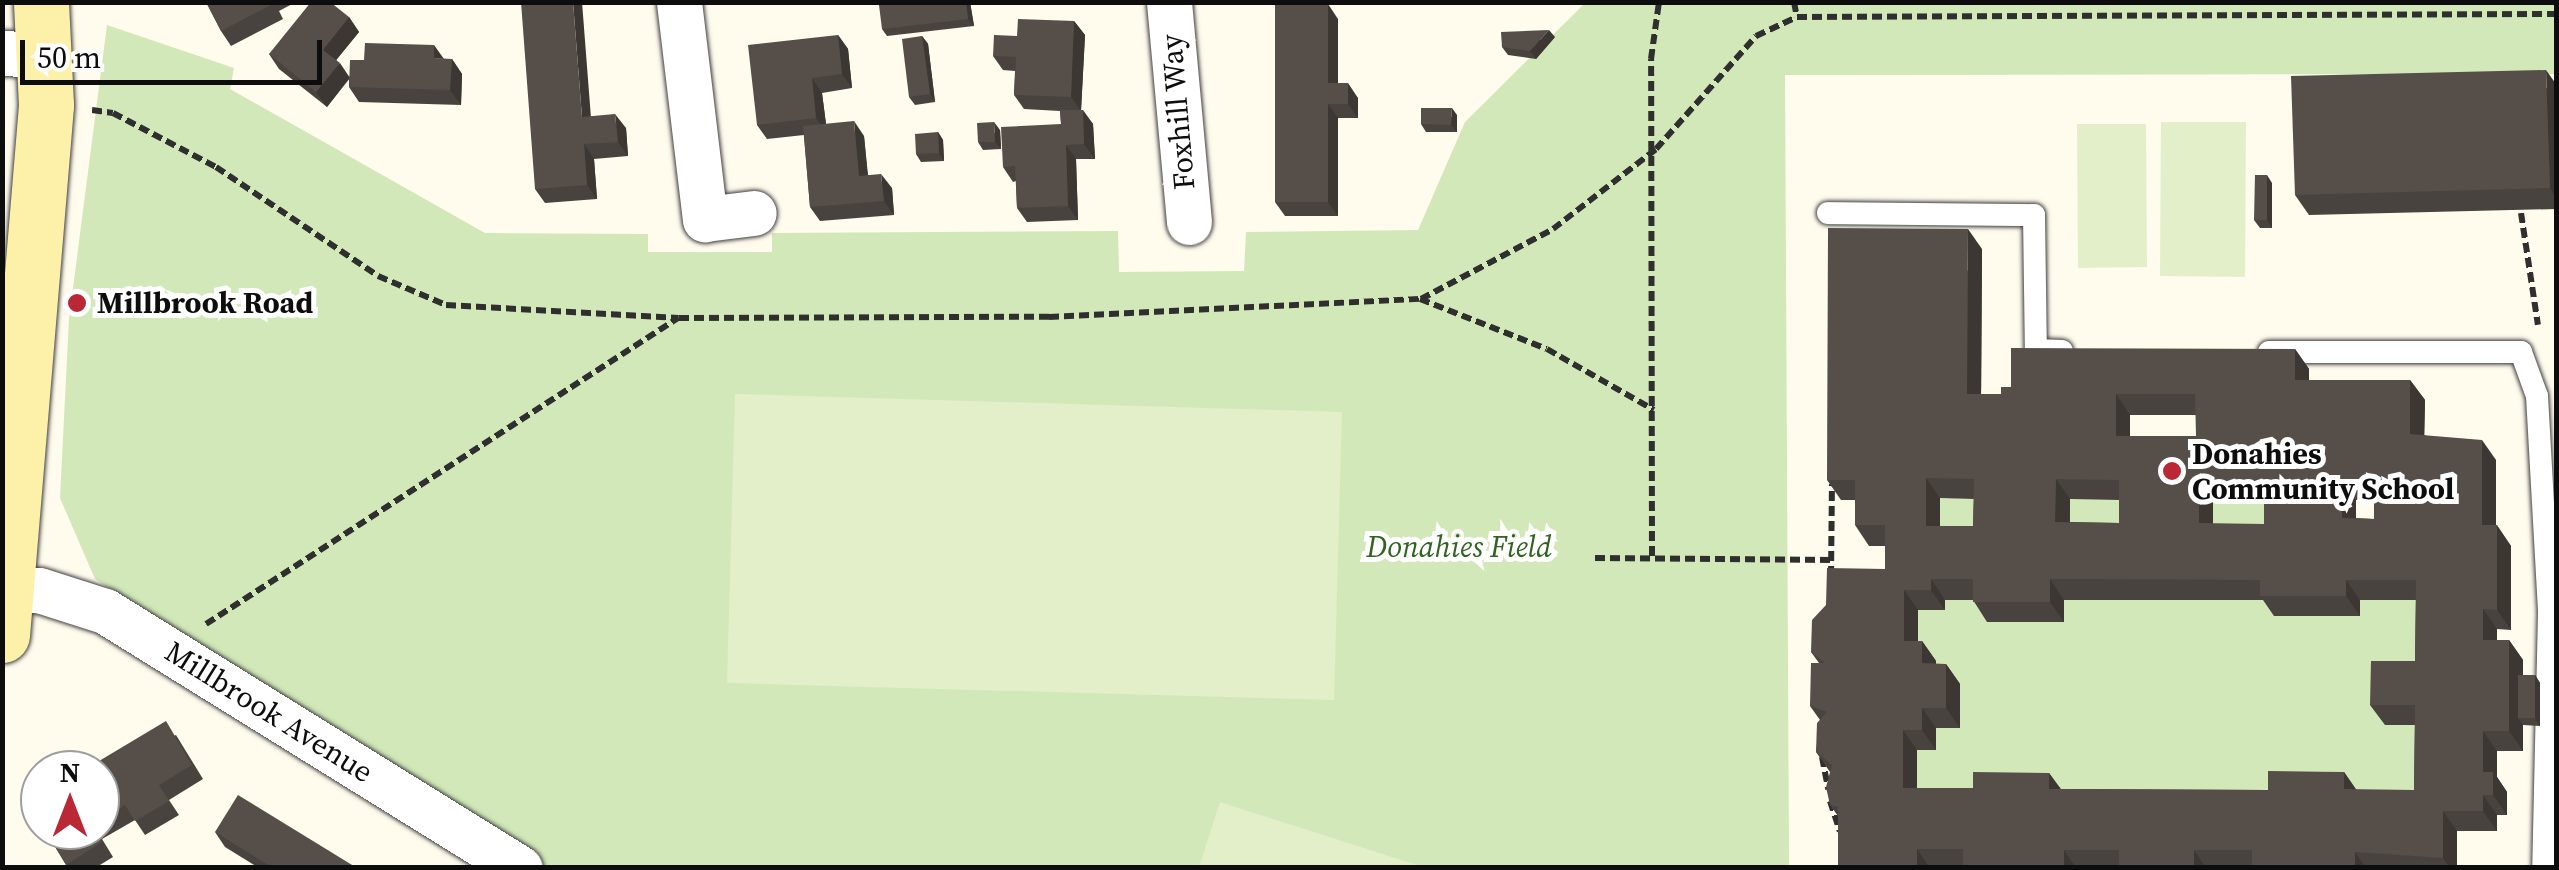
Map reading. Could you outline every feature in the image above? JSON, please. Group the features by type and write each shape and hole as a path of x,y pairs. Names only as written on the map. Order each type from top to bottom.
{"street":[{"path":"679,2 705,220 754,213"},
{"name":"Foxhill Way","path":"1169,2 1189,222"},
{"path":"4,612 34,54"},
{"name":"Millbrook Avenue","path":"4,612 39,590 104,611 520,868"}],"lane":[{"path":"1828,213 2034,215 2036,350 2092,351"},
{"path":"2242,352 2521,352 2537,396 2549,613 2543,868"}],"path":[{"path":"1652,556 1656,148 1651,60 1658,2"},
{"path":"1794,2 1797,17"},
{"path":"1420,299 1553,229 1656,148 1756,36 1797,17 2556,14"},
{"path":"34,54 112,113 216,167 378,276 446,305 679,318 1048,317 1420,299 1547,349 1654,410"},
{"path":"2521,213 2541,346"},
{"path":"180,656 210,619 679,318"},
{"path":"1828,594 1833,560 1832,463"},
{"path":"1595,558 1833,560"},
{"path":"1820,748 1834,823 1843,836"}],"green space":[{"name":"Donahies Field","path":"1585,3 2556,3 2556,74 1785,75 1789,867 531,867 95,579 60,498 69,319 107,25 234,68 230,89 485,233 648,234 648,252 772,252 772,233 1118,231 1119,272 1244,271 1246,232 1418,230 1465,122"},
{"path":"2161,122 2246,122 2245,277 2160,276"},
{"path":"2077,124 2146,124 2147,267 2078,268"},
{"path":"735,394 1342,412 1334,700 727,683"},
{"path":"1940,498 1988,499 1987,546 1940,546"},
{"path":"2070,499 2134,500 2134,543 2069,542"},
{"path":"2213,500 2278,500 2278,544 2213,544"},
{"path":"1945,600 2274,600 2274,616 2360,616 2360,600 2430,600 2429,681 2385,724 2429,725 2429,810 1917,808 1917,750 1936,728 1960,727 1960,684 1918,661 1918,610 1945,610"},
{"path":"1220,802 1423,867 1199,867"}],"building":[{"path":"206,2 272,2 273,4 221,31"},
{"path":"311,2 330,2 349,17 323,50 340,63 316,92 269,54"},
{"path":"521,2 573,2 582,117 615,114 618,142 584,144 587,185 535,189"},
{"path":"966,2 968,19 882,29 879,5"},
{"path":"1275,4 1328,4 1328,83 1348,83 1348,104 1328,104 1328,202 1275,202"},
{"path":"1018,19 1074,21 1071,97 1014,95 1016,57 993,56 994,35 1017,36"},
{"path":"1549,30 1530,51 1502,47 1501,32"},
{"path":"838,35 842,74 812,78 816,118 757,125 748,45"},
{"path":"922,36 930,94 909,97 902,39"},
{"path":"365,43 434,45 434,58 452,59 450,90 349,87 350,60 364,60"},
{"path":"2546,70 2550,188 2295,195 2291,76"},
{"path":"1421,108 1452,108 1451,125 1421,124"},
{"path":"1060,110 1083,110 1084,144 1066,145 1068,206 1017,208 1015,166 1003,167 1001,127 1061,124"},
{"path":"854,121 859,176 881,174 884,201 810,207 803,126"},
{"path":"994,122 995,142 978,142 977,123"},
{"path":"938,132 939,153 916,154 915,134"},
{"path":"2255,175 2267,175 2267,220 2254,220"},
{"path":"1828,228 1968,229 1967,394 2001,394 2001,387 2011,387 2011,348 2295,349 2295,380 2410,380 2410,434 2482,440 2482,525 2497,525 2497,610 2483,609 2483,640 2509,640 2509,731 2483,731 2483,772 2493,772 2493,795 2483,795 2483,811 2443,811 2443,858 2355,852 2355,868 2252,868 2252,850 2194,850 2194,868 2119,868 2119,850 2064,850 2064,868 1963,868 1963,849 1917,849 1917,868 1838,868 1838,807 1830,805 1826,787 1832,765 1816,752 1817,723 1827,712 1810,706 1811,663 1825,663 1811,652 1812,620 1826,605 1827,568 1885,569 1885,525 1855,525 1855,480 1827,480","holes":["2116,394 2195,394 2196,436 2116,436","1926,478 1974,479 1973,526 1926,526","2056,479 2119,480 2119,523 2055,522","2199,480 2264,480 2264,524 2199,523","2342,480 2375,480 2374,519 2342,518","1931,579 1973,579 1973,602 2050,602 2050,579 2260,580 2260,596 2346,596 2346,580 2416,580 2415,661 2371,661 2370,705 2415,705 2414,790 2344,789 2344,772 2268,771 2268,790 2049,789 2049,773 1973,772 1973,788 1903,788 1903,730 1922,730 1922,708 1946,708 1946,664 1922,663 1922,641 1904,641 1904,590 1931,590"]},
{"path":"2518,675 2535,675 2535,718 2518,718"},
{"path":"166,721 192,765 159,785 169,801 135,821 125,805 120,808 117,750"},
{"path":"238,795 357,868 273,868 215,832"},
{"path":"57,850 89,850 66,865"}],"place":[{"name":"Millbrook Road","path":"77,303"},
{"name":"Donahies Community School","path":"2172,471"}]}
